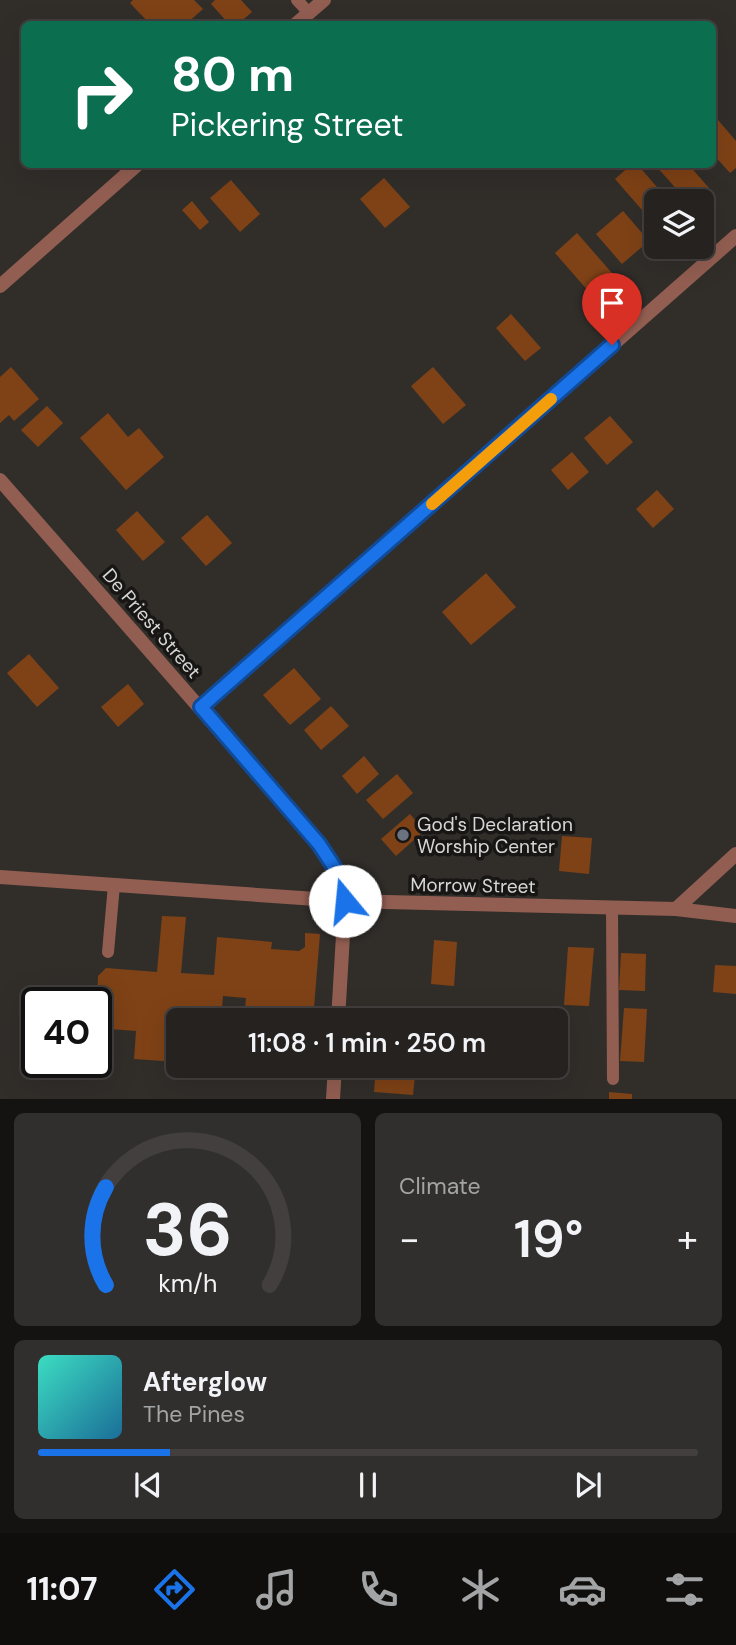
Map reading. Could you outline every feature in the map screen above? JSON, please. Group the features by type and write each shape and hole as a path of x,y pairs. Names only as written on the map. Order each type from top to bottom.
{"street":[{"path":"300,21 324,0"},
{"path":"0,286 133,168"},
{"path":"201,707 736,236"},
{"name":"De Priest Street","path":"0,480 319,844 342,879 345,901 339,1008"},
{"path":"677,909 736,854"},
{"name":"Morrow Street","path":"0,877 345,901 677,909 736,916"},
{"path":"333,1099 334,1078"}],"lane":[{"path":"297,0 309,13"},
{"path":"108,952 114,885"},
{"path":"612,908 612,1079"}],"building":[{"path":"133,0 194,0 203,9 189,21 147,21 130,3"},
{"path":"215,0 241,0 252,12 242,21 226,21 211,4"},
{"path":"716,118 736,141 736,168 730,173 716,157"},
{"path":"627,168 640,168 659,189 644,189 644,212 615,179"},
{"path":"658,168 692,168 709,188 676,189"},
{"path":"384,178 410,207 385,228 360,199"},
{"path":"231,180 260,214 240,232 210,198"},
{"path":"192,201 209,222 200,230 182,210"},
{"path":"623,211 644,235 644,245 622,264 596,234"},
{"path":"577,233 619,281 597,301 555,253"},
{"path":"511,314 541,348 525,361 496,328"},
{"path":"11,367 39,399 14,421 9,415 0,423 0,377"},
{"path":"433,367 466,405 443,424 411,386"},
{"path":"47,406 63,423 38,447 21,430"},
{"path":"108,413 128,437 139,428 164,457 126,490 80,438"},
{"path":"610,416 633,442 607,465 584,438"},
{"path":"572,452 589,472 568,490 551,470"},
{"path":"657,490 674,509 653,528 636,509"},
{"path":"137,511 165,542 143,561 116,530"},
{"path":"207,515 232,543 206,566 181,538"},
{"path":"486,573 516,607 471,645 442,612"},
{"path":"29,654 59,688 37,707 7,673"},
{"path":"294,668 321,699 290,725 263,695"},
{"path":"128,684 144,704 118,727 101,707"},
{"path":"331,706 349,726 321,750 304,730"},
{"path":"364,756 379,774 357,794 342,776"},
{"path":"397,774 413,793 383,819 366,800"},
{"name":"God's Declaration Worship Center","path":"410,814 424,831 396,856 381,839"},
{"path":"562,836 592,838 589,874 559,871"},
{"path":"162,916 186,917 181,973 214,975 217,937 272,942 271,949 299,951 305,947 305,933 320,934 314,1008 245,1008 246,998 223,996 222,1008 166,1008 166,1061 134,1059 136,1031 112,1029 112,987 98,987 98,976 106,968 157,972"},
{"path":"434,940 457,942 454,986 431,984"},
{"path":"568,947 594,948 589,1006 564,1005"},
{"path":"621,953 646,954 645,991 619,990"},
{"path":"715,965 736,966 736,994 713,992"},
{"path":"624,1008 647,1009 644,1062 620,1061"},
{"path":"375,1078 415,1078 413,1095 374,1092"},
{"path":"609,1092 632,1094 632,1099 609,1099"}],"slow traffic":[{"path":"432,504 551,399"}],"place":[{"name":"God's Declaration Worship Center","path":"403,835"}],"route":[{"path":"345,901 342,879 319,844 201,707 612,345"}]}
